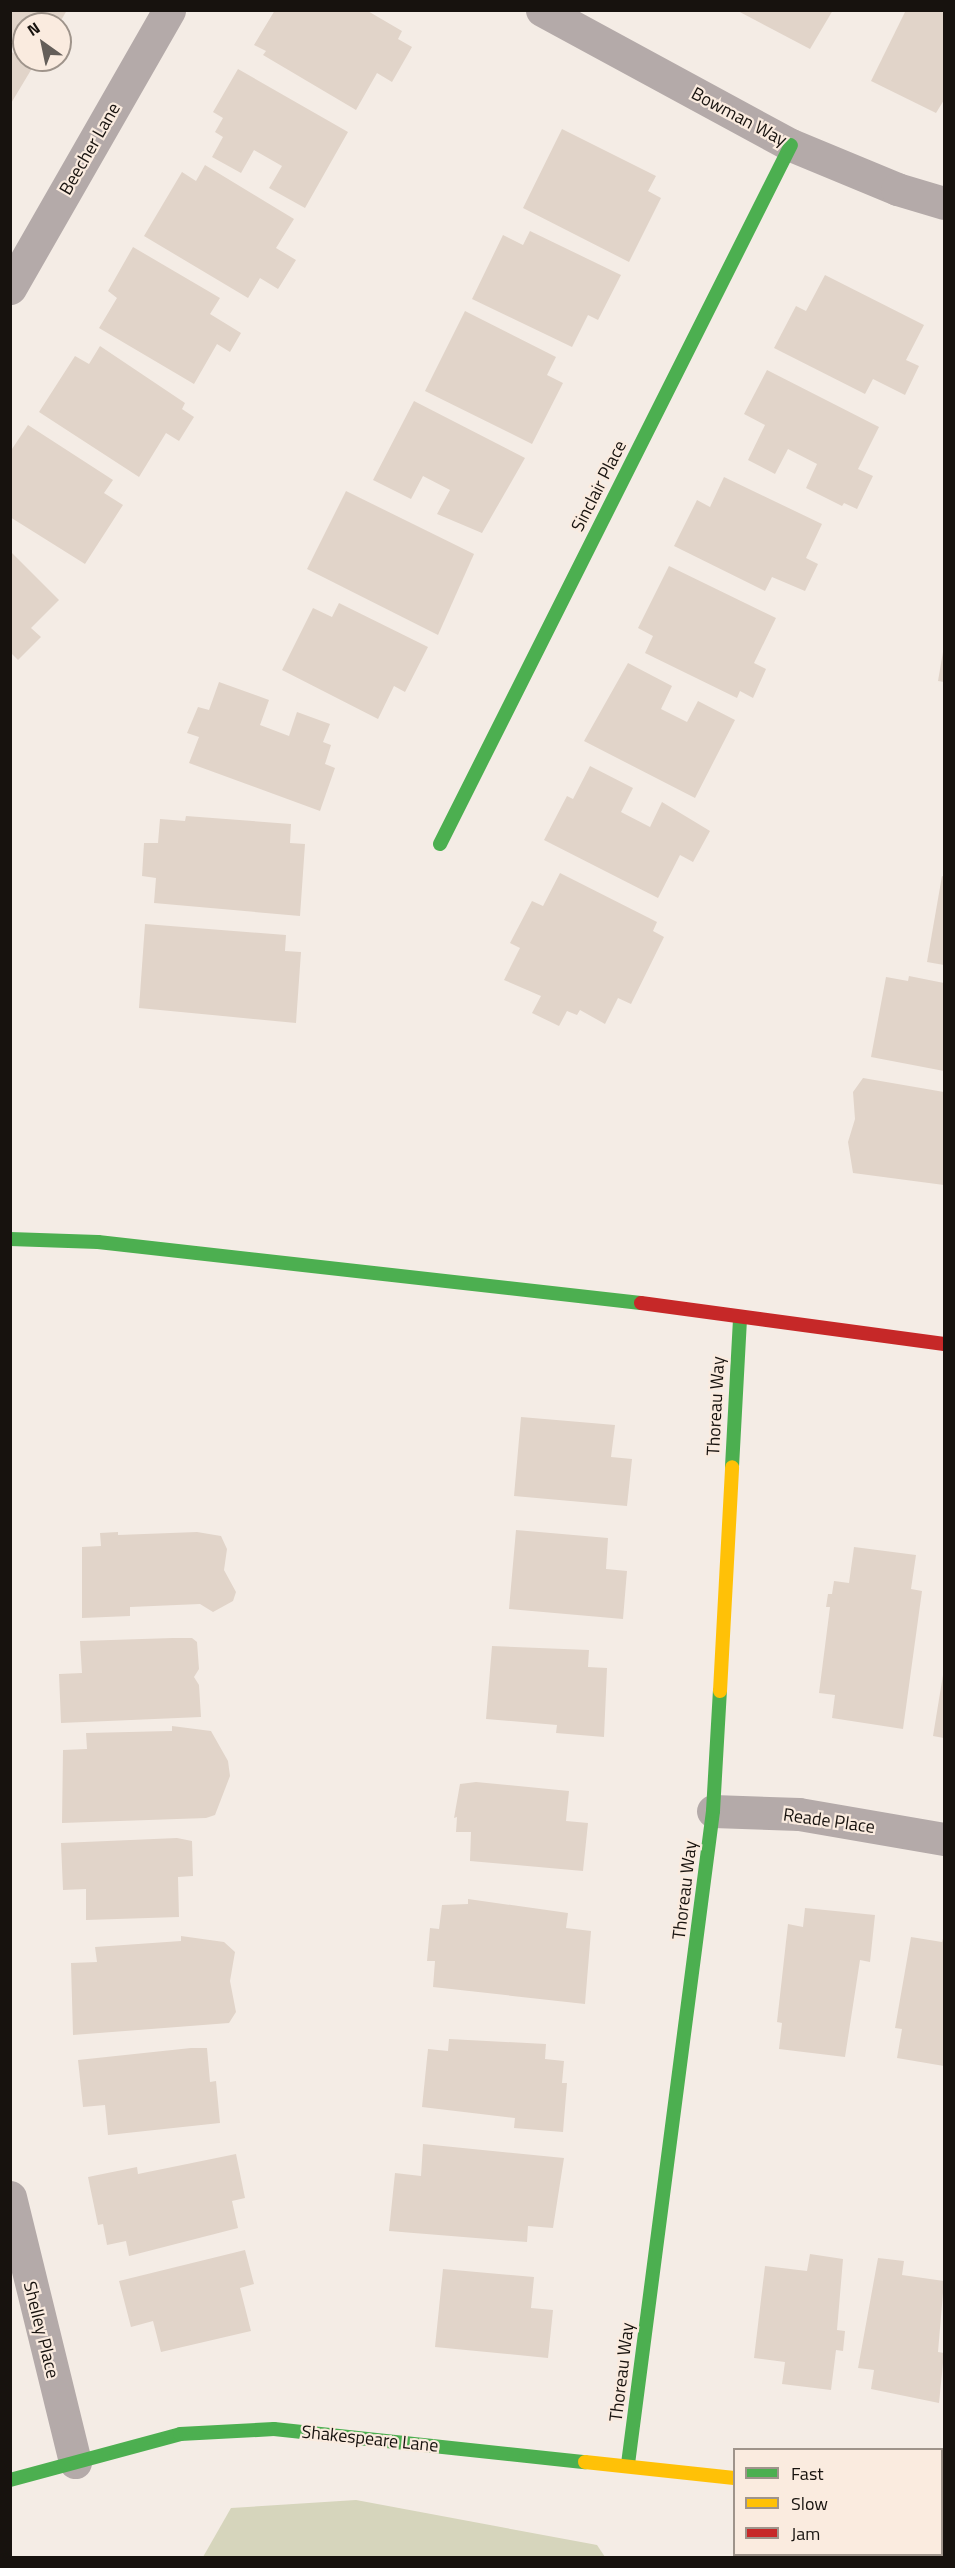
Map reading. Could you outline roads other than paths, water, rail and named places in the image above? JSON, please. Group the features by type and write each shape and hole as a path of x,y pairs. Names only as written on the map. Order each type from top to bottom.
{"street":[{"name":"Beecher Lane","path":"10,288 170,10"},
{"name":"Bowman Way","path":"542,10 791,145 897,189 945,203"},
{"name":"Sinclair Place","path":"440,844 791,145"},
{"path":"10,1239 98,1242 740,1317 945,1344"},
{"name":"Thoreau Way","path":"628,2464 713,1811 740,1317"},
{"name":"Reade Place","path":"713,1811 799,1814 945,1839"},
{"name":"Shelley Place","path":"10,2197 75,2462"},
{"name":"Shakespeare Lane","path":"10,2480 180,2434 274,2429 628,2464 733,2478"}]}
